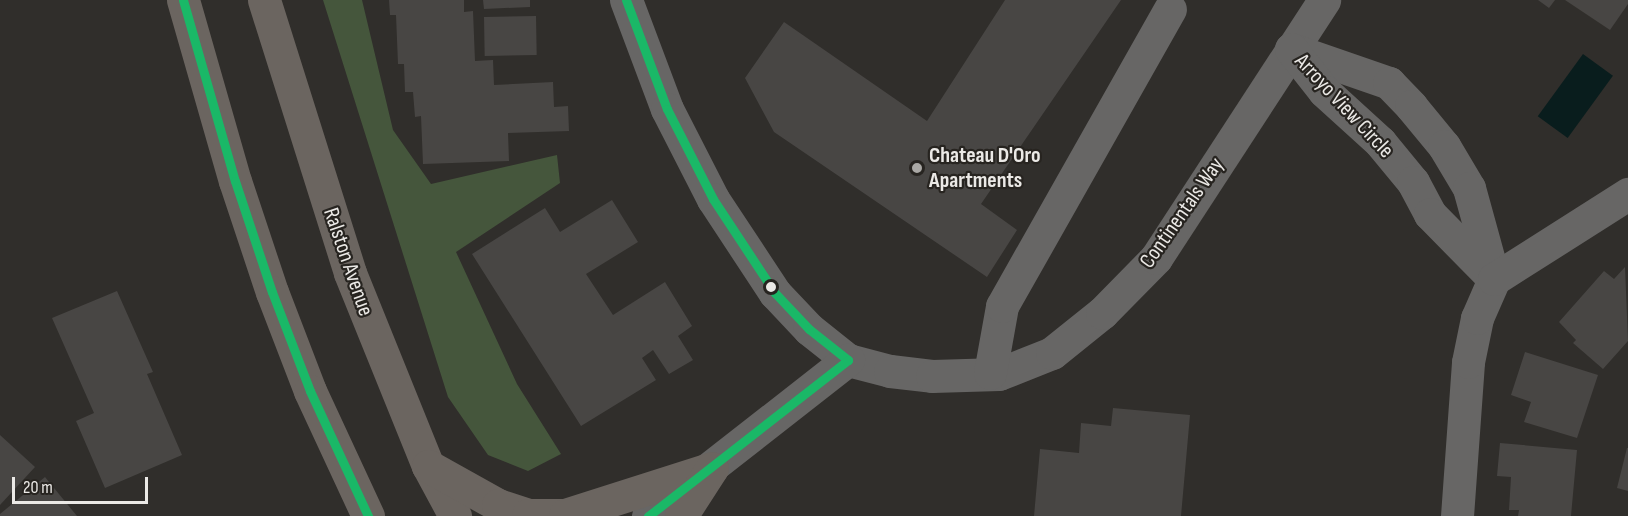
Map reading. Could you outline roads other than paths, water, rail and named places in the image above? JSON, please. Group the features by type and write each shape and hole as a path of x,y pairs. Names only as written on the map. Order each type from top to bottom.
{"main road":[{"path":"183,0 231,170 272,292 359,507"},
{"name":"Ralston Avenue","path":"264,0 350,273 428,466 455,516"},
{"path":"428,466 498,505 528,515 556,515 712,468"},
{"path":"681,516 712,468"}],"street":[{"name":"Continentals Way","path":"632,3 667,109 713,199 775,293 808,329 848,360 890,371 932,376 999,374 1052,353 1102,313 1156,258 1324,0"},
{"path":"990,373 1002,306 1170,9"},
{"name":"Arroyo View Circle","path":"1291,49 1389,83 1411,106 1444,146 1469,188 1494,279"},
{"name":"Arroyo View Circle","path":"1291,49 1324,91 1380,142 1413,182 1430,214 1494,279"},
{"path":"1457,516 1468,362 1477,318 1494,279 1628,194"},
{"path":"648,516 848,360"}],"water":[{"path":"1583,54 1613,76 1568,138 1538,116"}],"place":[{"name":"Chateau D'Oro Apartments","path":"917,168"}]}
